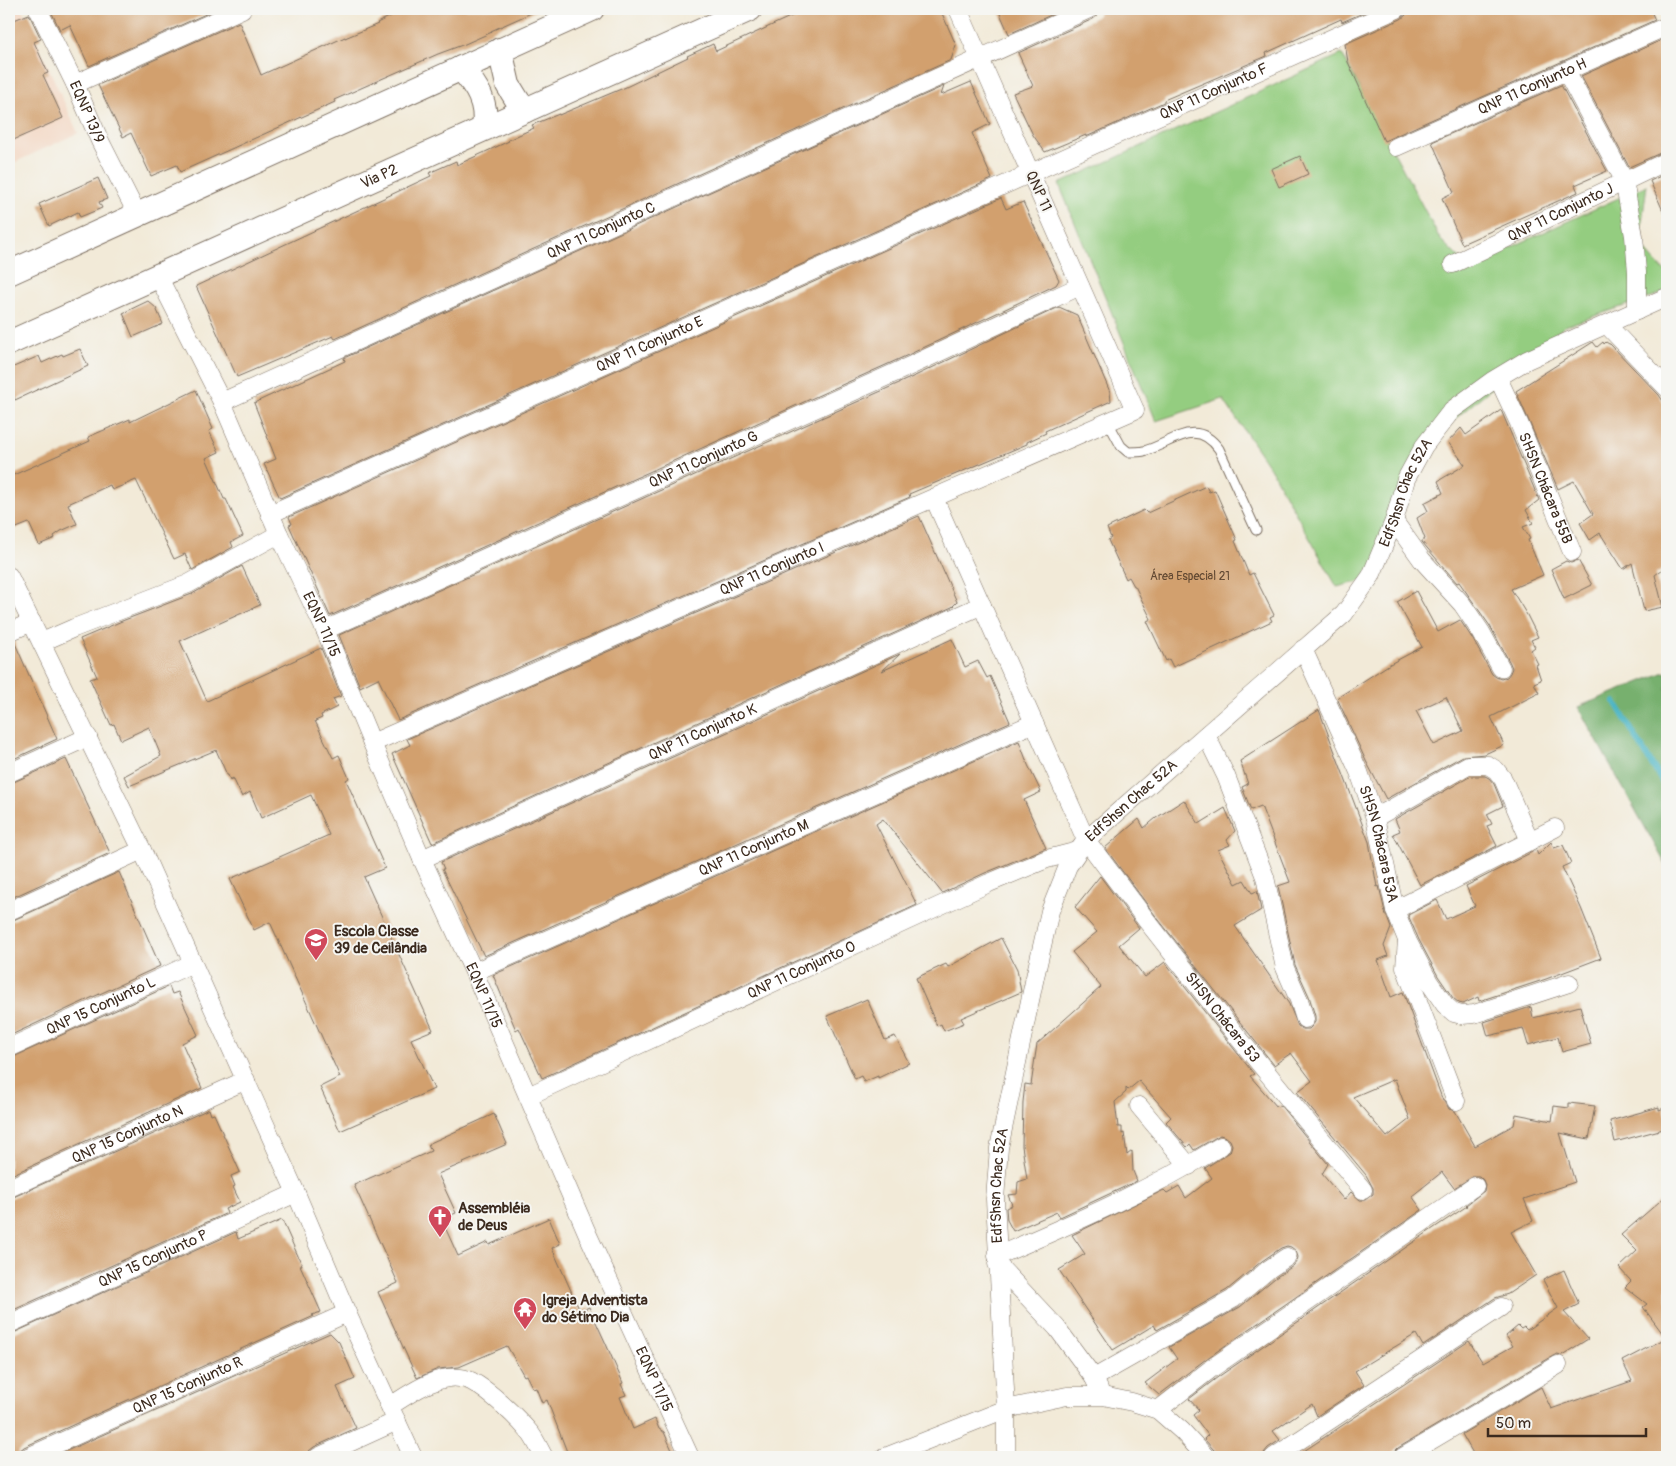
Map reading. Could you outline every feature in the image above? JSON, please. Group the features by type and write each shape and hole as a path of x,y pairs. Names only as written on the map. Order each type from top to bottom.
{"main road":[{"path":"9,273 592,9"},
{"name":"Via P2","path":"9,344 750,9"},
{"path":"500,50 508,85 524,111"},
{"path":"461,68 472,82 485,107 486,119 484,128"}],"street":[{"name":"EQNP 13/9","path":"38,9 75,84 100,141 137,214"},
{"path":"75,84 242,9"},
{"name":"QNP 11","path":"958,9 1119,374"},
{"name":"QNP 11 Conjunto C","path":"222,402 1089,9"},
{"name":"QNP 11 Conjunto F","path":"1030,173 1396,9"},
{"name":"QNP 11 Conjunto H","path":"1396,147 1667,26"},
{"path":"1566,71 1624,180 1634,236 1637,272 1637,311"},
{"name":"QNP 11 Conjunto J","path":"1453,264 1624,180 1667,161"},
{"name":"QNP 11 Conjunto E","path":"270,514 1030,173"},
{"name":"EQNP 11/15","path":"158,276 222,402 279,534 325,630 422,859 474,972 588,1235 690,1457"},
{"name":"QNP 11 Conjunto G","path":"325,630 903,369 1080,286"},
{"name":"EdfShsn Chac 52A","path":"1006,1457 1006,1409 995,1199 999,1148 1050,911 1068,866 1082,846 1344,614 1372,576 1394,521 1406,479 1424,446 1452,410 1527,360 1667,297"},
{"path":"1607,325 1667,388"},
{"name":"QNP 11 Conjunto I","path":"372,742 1135,410 1119,374"},
{"name":"SHSN Chácara 55B","path":"1498,378 1519,423 1572,552"},
{"name":"SHSN Chácara 53","path":"934,498 1034,723 1082,846 1364,1190"},
{"path":"1394,521 1422,560 1462,604 1481,632 1501,668"},
{"path":"42,642 188,584 279,534"},
{"path":"9,576 142,850 246,1080 347,1313 413,1457"},
{"name":"QNP 11 Conjunto K","path":"422,859 982,605"},
{"path":"9,632 32,622"},
{"name":"SHSN Chácara 53A","path":"1303,649 1359,772 1375,818 1395,910 1407,940 1429,982 1445,1005 1454,1013 1462,1015 1474,1014 1568,983"},
{"name":"QNP 11 Conjunto M","path":"474,972 1034,723"},
{"path":"1206,735 1229,785 1265,877 1285,968 1305,1019"},
{"path":"9,773 88,737"},
{"path":"1375,818 1468,765 1488,764 1503,779 1530,841"},
{"path":"1395,910 1555,828"},
{"name":"QNP 11 Conjunto O","path":"528,1096 989,883 1082,846"},
{"path":"9,911 142,850"},
{"path":"1407,940 1406,967 1456,1101"},
{"name":"QNP 15 Conjunto L","path":"9,1048 193,962"},
{"name":"QNP 15 Conjunto N","path":"9,1188 246,1080"},
{"path":"1139,1106 1189,1166"},
{"path":"1103,1396 1094,1378 1057,1328 997,1260 1113,1206 1189,1166 1221,1146"},
{"path":"1158,1410 1212,1368 1475,1186"},
{"name":"QNP 15 Conjunto P","path":"9,1324 296,1193"},
{"path":"1094,1378 1233,1299 1287,1257"},
{"path":"1274,1457 1501,1307"},
{"name":"QNP 15 Conjunto R","path":"28,1457 347,1313"},
{"path":"1402,1457 1558,1365"},
{"path":"318,1457 394,1414 416,1390 435,1381 449,1378 462,1378 471,1381 516,1416 532,1436 544,1457"},
{"path":"885,1457 1006,1409 1067,1396 1103,1396 1158,1410 1182,1431 1206,1457"}],"lane":[{"path":"1108,422 1122,446 1128,452 1143,451 1187,433 1201,433 1214,442 1256,530"}],"shaded area":[{"path":"9,9 22,9 78,133 9,165"}],"green space":[{"path":"1342,54 1440,239 1468,267 1647,185 1641,229 1645,250 1663,270 1667,271 1667,289 1663,293 1565,326 1437,434 1370,579 1337,587 1272,471 1223,399 1156,421 1059,184"},
{"path":"1665,672 1667,673 1667,867 1578,707"}],"building":[{"path":"50,9 217,9 89,66 70,25 60,30"},
{"path":"387,9 540,9 465,44 334,100 335,102 180,172 177,165 151,176 131,133 123,137 98,85 239,22 261,75 378,24 391,16"},
{"path":"807,9 940,9 956,45 951,60 335,339 333,336 237,377 196,286 431,176 429,173 456,161 457,165 509,141 534,128 532,125 626,87 713,44 716,51"},
{"path":"998,9 1064,9 1009,34"},
{"path":"1099,9 1372,9 1342,22 1341,19 1266,53 1267,56 1164,100 1164,102 1086,137 1086,135 1045,152 1033,135 1013,93 1033,86 1018,53 1093,19 1098,15"},
{"path":"1407,9 1650,9 1655,20 1384,141 1348,62 1345,44 1401,19 1406,15"},
{"path":"29,14 41,39 34,42 48,73 43,75 63,118 9,142 9,22"},
{"path":"1664,39 1667,46 1667,150 1629,167 1581,76"},
{"path":"971,82 990,124 972,133 992,179 280,498 264,464 276,459 254,403 345,361 344,358 944,86 941,95"},
{"path":"1561,85 1607,171 1575,185 1578,192 1462,244 1442,198 1454,192 1432,142"},
{"path":"1300,156 1308,174 1279,187 1271,169"},
{"path":"1667,173 1667,220 1650,181"},
{"path":"98,178 107,199 99,202 102,208 80,217 78,212 49,226 39,204"},
{"path":"1001,198 1006,209 1023,202 1059,280 1056,285 908,355 330,616 289,525 292,524 289,517"},
{"path":"148,301 156,308 163,324 133,337 123,313"},
{"path":"1059,307 1077,315 1110,392 1111,401 1045,431 1046,433 1027,442 1027,444 909,494 910,497 398,720 378,678 360,687 339,635 917,375"},
{"path":"1593,342 1597,347 1603,342 1604,344 1606,342 1610,344 1659,395 1667,407 1667,566 1655,575 1663,607 1644,611 1632,563 1623,569 1600,533 1590,540 1580,523 1593,514 1574,481 1558,489 1516,391"},
{"path":"80,349 88,366 15,400 9,386 9,369 39,356 42,363 62,354 63,356"},
{"path":"196,390 213,429 209,431 219,452 206,458 243,536 231,542 233,547 192,570 185,554 174,559 136,480 112,490 110,485 68,504 77,524 61,531 54,536 55,538 39,545 29,523 9,531 9,477 90,441 88,437 130,419 130,422"},
{"path":"1501,410 1539,500 1526,510 1533,523 1523,527 1530,539 1528,540 1543,575 1511,589 1538,637 1531,640 1535,647 1531,650 1538,664 1536,665 1541,680 1534,683 1539,693 1491,717 1504,745 1485,754 1463,756 1386,799 1337,698 1390,664 1422,647 1397,602 1416,591 1438,632 1460,620 1492,674 1501,679 1507,677 1512,668 1490,626 1459,582 1457,583 1422,542 1425,539 1417,518 1428,511 1424,503 1443,493 1438,481 1465,465 1448,442 1461,428 1466,435","holes":["1446,697 1463,731 1434,745 1416,711"]},
{"path":"1206,486 1209,492 1215,490 1237,540 1235,541 1249,575 1253,573 1274,615 1270,617 1272,621 1173,667 1169,659 1166,661 1147,621 1151,619 1135,586 1129,577 1126,579 1108,540 1111,538 1107,528 1144,510 1147,513"},
{"path":"919,516 957,602 952,607 432,843 392,754 410,745 407,739"},
{"path":"1578,560 1592,585 1564,599 1551,569 1566,561 1571,563"},
{"path":"242,566 260,605 180,641 207,701 321,648 341,696 333,699 337,707 321,715 322,718 315,721 333,758 339,755 349,778 346,780 385,868 364,877 433,1030 411,1039 434,1089 340,1131 320,1087 340,1077 270,922 254,930 230,879 329,835 311,795 261,818 250,792 242,797 233,778 230,780 227,775 216,750 129,786 124,776 161,756 149,727 121,740 114,724 111,725 90,679 97,677 80,639 192,594"},
{"path":"952,639 965,667 978,661 987,678 990,676 1010,722 484,956 442,869 444,869 441,862 900,654 882,671"},
{"path":"14,641 57,739 9,761 9,642"},
{"path":"1319,710 1369,842 1377,887 1379,886 1391,928 1384,946 1388,956 1378,960 1391,997 1403,992 1443,1101 1445,1101 1449,1109 1455,1111 1475,1146 1514,1125 1516,1114 1552,1121 1554,1106 1569,1108 1569,1103 1595,1106 1589,1139 1560,1133 1575,1182 1524,1199 1533,1221 1511,1232 1536,1275 1508,1294 1495,1298 1423,1346 1416,1334 1355,1371 1364,1385 1317,1416 1312,1404 1273,1431 1280,1440 1268,1448 1263,1457 1216,1457 1214,1450 1204,1439 1208,1435 1193,1415 1199,1410 1189,1399 1218,1377 1467,1206 1484,1191 1485,1185 1479,1176 1474,1176 1454,1188 1442,1172 1412,1196 1422,1210 1206,1359 1159,1395 1145,1383 1177,1359 1169,1347 1240,1307 1275,1278 1293,1266 1298,1257 1296,1251 1287,1246 1281,1248 1227,1290 1157,1330 1154,1325 1113,1350 1059,1270 1085,1254 1072,1235 1164,1190 1167,1193 1179,1186 1186,1198 1212,1178 1205,1168 1230,1152 1232,1145 1230,1140 1220,1135 1194,1150 1190,1144 1187,1147 1166,1122 1171,1117 1139,1081 1128,1090 1126,1088 1126,1092 1115,1102 1118,1127 1122,1127 1122,1134 1124,1133 1127,1155 1132,1151 1133,1171 1137,1181 1060,1217 1057,1212 1013,1231 1007,1220 1006,1208 1012,1205 1008,1195 1017,1194 1018,1182 1027,1179 1022,1146 1023,1102 1025,1084 1031,1085 1037,1044 1101,987 1072,952 1097,932 1075,907 1100,876 1139,928 1119,945 1145,977 1165,962 1254,1074 1250,1076 1277,1107 1280,1105 1328,1164 1322,1174 1344,1200 1351,1192 1360,1200 1365,1200 1373,1194 1373,1188 1366,1175 1297,1092 1312,1081 1291,1053 1274,1065 1155,915 1105,848 1139,819 1144,828 1184,800 1199,824 1225,808 1235,831 1227,840 1230,845 1218,850 1236,884 1244,880 1252,893 1257,891 1261,910 1235,926 1289,1004 1298,1026 1303,1029 1309,1029 1315,1022 1315,1016 1309,996 1295,965 1278,886 1290,882 1261,806 1251,810 1242,787 1248,784 1240,761","holes":["1395,1079 1410,1119 1387,1137 1353,1097"]},
{"path":"1019,741 1041,792 1024,800 1046,848 942,893 883,819 876,824 917,905 542,1078 519,1028 516,1030 493,975"},
{"path":"66,759 110,853 9,899 9,784"},
{"path":"1471,776 1485,776 1489,778 1494,784 1503,806 1487,814 1492,824 1487,826 1497,846 1420,885 1393,834 1400,831 1395,819"},
{"path":"1551,842 1554,848 1563,845 1571,863 1562,867 1601,958 1546,979 1479,1001 1478,997 1463,1004 1459,1003 1453,998 1438,976 1408,915 1437,900 1446,919 1475,906 1466,886 1536,850 1538,855"},
{"path":"119,872 160,966 9,1036 9,922"},
{"path":"1001,938 1017,969 1021,992 961,1018 964,1023 944,1031 941,1024 937,1026 916,978 946,964 948,967"},
{"path":"169,986 172,994 178,992 198,1035 182,1043 202,1088 9,1176 9,1059"},
{"path":"867,999 885,1040 895,1036 909,1063 878,1078 878,1076 864,1082 861,1076 855,1079 827,1016"},
{"path":"1580,1006 1591,1044 1562,1052 1558,1037 1528,1045 1523,1028 1488,1036 1484,1022 1531,1007 1533,1018"},
{"path":"1659,1107 1659,1110 1664,1108 1667,1128 1615,1142 1610,1121"},
{"path":"209,1109 211,1115 214,1114 240,1172 231,1176 235,1186 233,1187 240,1202 225,1209 227,1213 9,1312 9,1199"},
{"path":"494,1114 507,1144 438,1174 456,1213 449,1216 452,1222 444,1225 458,1256 488,1242 489,1245 549,1218 560,1244 552,1248 580,1311 589,1307 606,1344 623,1383 621,1384 626,1395 620,1397 633,1429 655,1419 659,1429 664,1432 675,1457 569,1457 547,1400 542,1403 536,1388 533,1389 526,1375 524,1376 507,1346 459,1367 438,1369 417,1378 378,1292 398,1283 354,1185 431,1151 428,1144"},
{"path":"1667,1195 1667,1457 1475,1457 1462,1434 1541,1387 1551,1409 1632,1381 1622,1361 1666,1338 1643,1307 1647,1304 1625,1287 1631,1281 1619,1268 1637,1251 1621,1235"},
{"path":"282,1220 321,1312 24,1447 19,1451 18,1457 9,1457 9,1335 236,1232 238,1239"},
{"path":"1564,1270 1579,1304 1564,1312 1588,1339 1562,1355 1557,1354 1553,1356 1398,1448 1392,1457 1295,1457 1469,1341 1483,1363 1513,1346 1506,1336 1518,1326 1521,1329 1524,1327 1527,1330 1558,1308 1543,1280"},
{"path":"330,1333 339,1342 355,1379 337,1387 356,1428 314,1447 307,1456 53,1457"}],"waterway":[{"path":"1615,702 1667,790"}],"place":[{"name":"Escola Classe 39 de Ceilândia","path":"316,961"},
{"name":"Assembléia de Deus","path":"440,1238"},
{"name":"Igreja Adventista do Sétimo Dia","path":"525,1330"}]}
